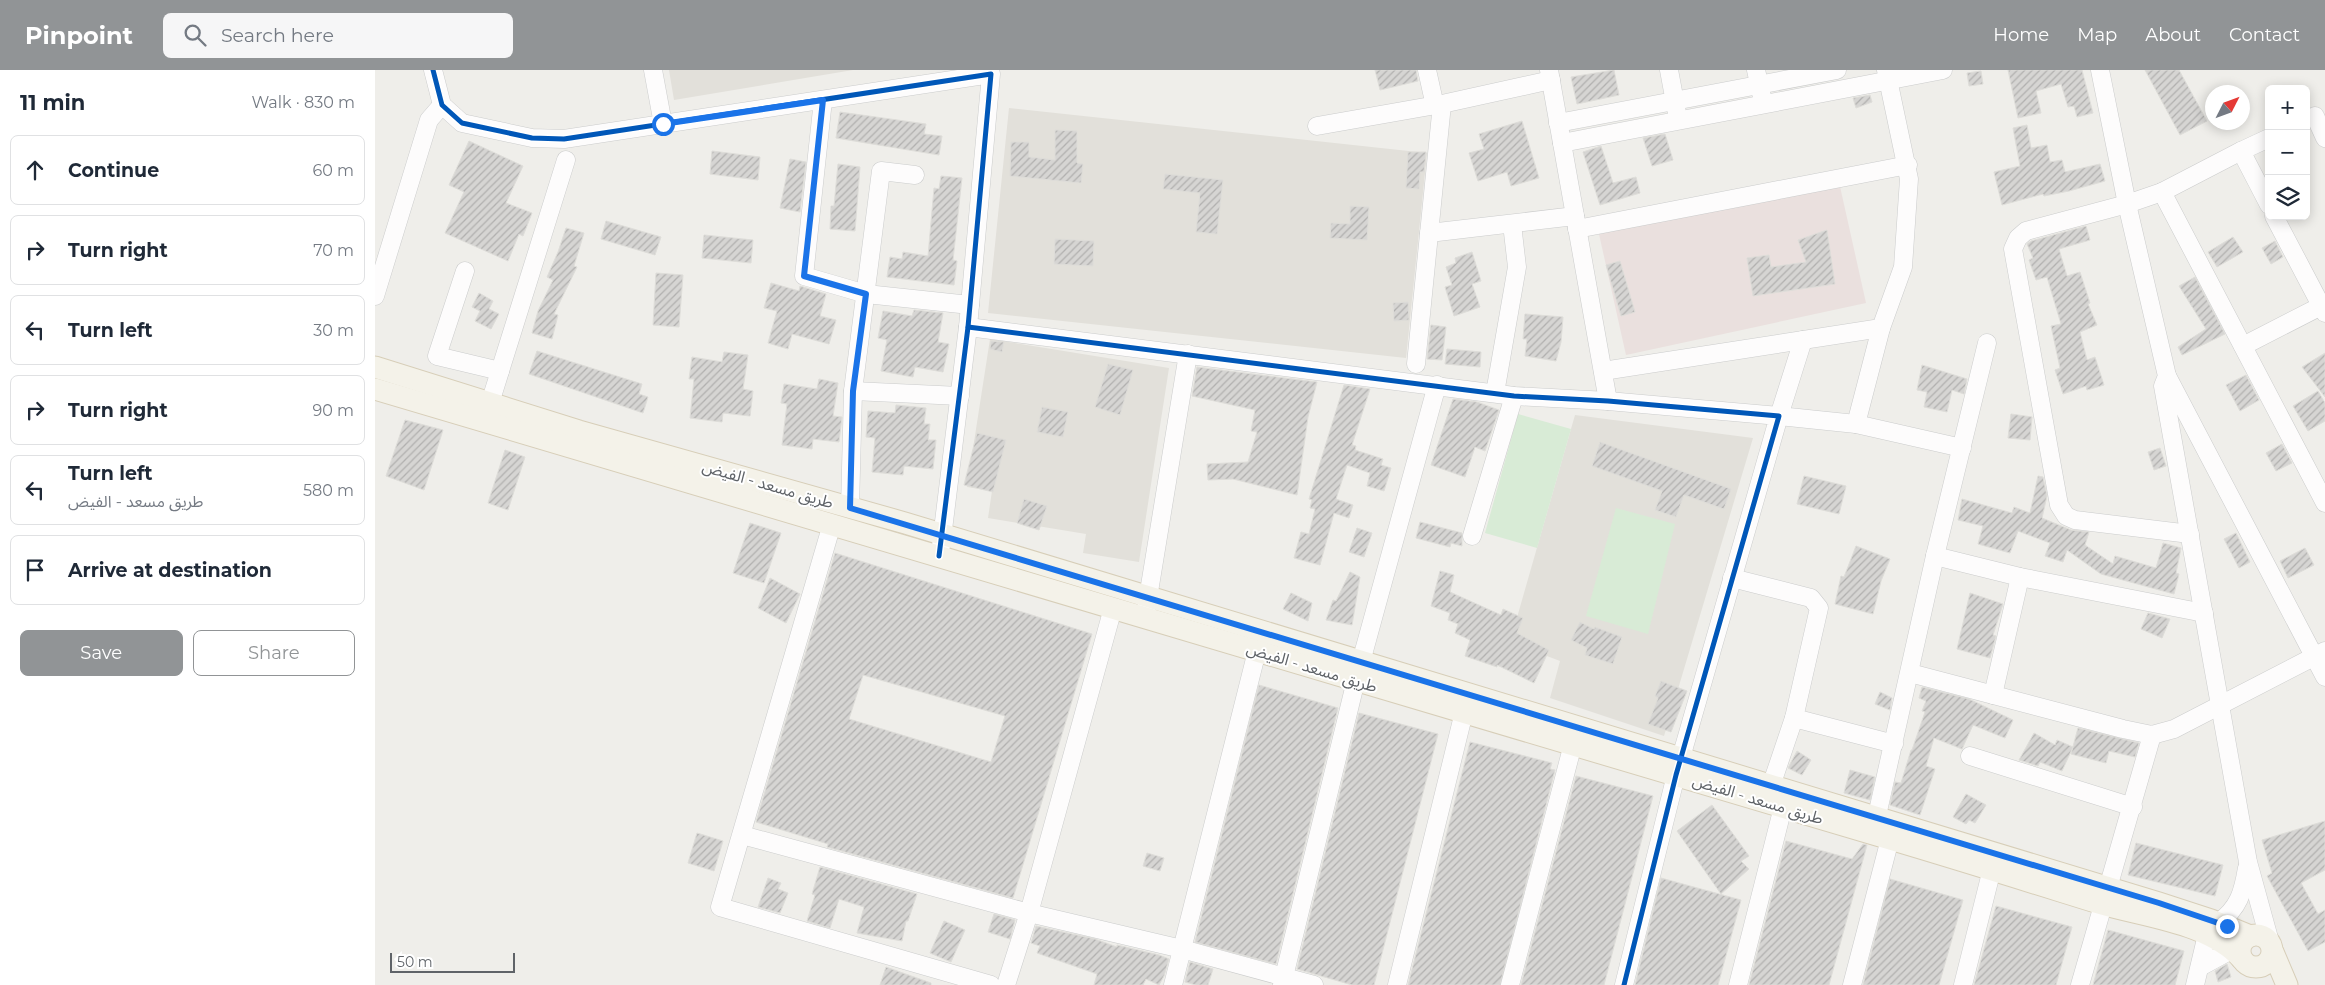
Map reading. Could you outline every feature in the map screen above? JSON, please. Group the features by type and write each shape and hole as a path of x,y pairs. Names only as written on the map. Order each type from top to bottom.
{"main road":[{"name":"طريق مسعد - الفيض","path":"375,367 490,403 942,535 1147,607 1257,651 1358,671 1464,712 1573,744 1771,786 1880,830 1992,869 2106,897"},
{"name":"طريق مسعد - الفيض","path":"375,389 1113,608 1147,607 1678,767 1783,807 1880,830 2106,897 2159,919 2212,926 2264,943"},
{"name":"طريق مسعد - الفيض","path":"2212,926 2242,958 2261,985"},
{"path":"2242,943 2264,943 2269,962 2265,965 2255,968 2242,958 2240,948 2242,943"},
{"path":"2264,943 2287,985"}],"street":[{"path":"433,70 442,105 462,123 532,138 564,139 823,100 944,76 991,74 968,327 939,556"},
{"path":"653,70 663,124"},
{"path":"1416,364 1429,233 1438,105 1427,70"},
{"path":"1669,70 1678,121"},
{"path":"1558,123 1675,101 1758,78 1837,70"},
{"path":"1562,143 1763,105 1887,75 1943,70"},
{"path":"2100,70 2127,204 2167,376 2320,654 2325,677"},
{"path":"1317,126 1438,105 1550,75 1608,402"},
{"path":"1856,424 1881,328 1903,267 1909,179 1908,165 1887,75"},
{"path":"1758,78 1763,105"},
{"path":"823,100 804,276 866,294 970,305"},
{"path":"375,296 429,120 442,105"},
{"path":"2315,116 2325,138"},
{"path":"2190,534 2075,520 2066,516 2059,505 2013,249 2017,238 2026,231 2127,204 2162,192 2265,140"},
{"path":"2241,151 2265,197"},
{"path":"490,403 566,160"},
{"path":"1429,233 1512,224 1576,222 1908,165"},
{"path":"850,508 853,391 881,171 915,175"},
{"path":"2162,192 2325,503"},
{"path":"2243,346 2324,307 2276,220"},
{"path":"1495,393 1517,267 1512,224"},
{"path":"465,271 437,356 500,371"},
{"path":"968,327 1514,396 1608,402 1856,424 1962,448"},
{"path":"1603,371 1881,328"},
{"path":"1624,985 1678,767 1779,416 1803,340"},
{"path":"1852,985 1894,744 1935,556 1987,343"},
{"path":"1147,607 1188,354"},
{"path":"2167,376 2163,386 2264,943"},
{"path":"1283,981 1358,671 1437,385"},
{"path":"853,391 960,396"},
{"path":"1472,536 1514,396"},
{"path":"832,524 720,906 991,985"},
{"path":"1935,556 2020,576 2204,613"},
{"path":"1993,695 2020,576"},
{"path":"1732,578 1811,598 1819,608 1794,718 1771,786"},
{"path":"1007,985 1029,913 1113,608"},
{"path":"1173,985 1257,651"},
{"path":"1911,673 2152,735 2174,729 2320,654"},
{"path":"1397,985 1464,712"},
{"path":"1794,718 1894,744"},
{"path":"2081,985 2152,735"},
{"path":"1510,985 1573,744"},
{"path":"1970,756 2133,807"},
{"path":"1738,985 1783,807"},
{"path":"742,835 1029,913 1182,949 1283,981 1314,985"},
{"path":"2195,985 2212,926 2238,904 2244,888 2248,862"},
{"path":"1963,985 1992,869"},
{"path":"2200,967 2242,958"}],"shaded area":[{"path":"669,70 853,70 674,100"},
{"path":"1009,108 1427,153 1406,358 988,313"},
{"path":"1839,182 1866,303 1626,355 1599,234"},
{"path":"990,339 1169,368 1139,562 1083,553 1086,534 988,518 992,491 967,487"},
{"path":"1575,415 1753,438 1664,736 1550,698 1560,661 1510,642"}],"green space":[{"path":"1518,414 1571,429 1537,548 1485,533"},
{"path":"1616,508 1675,524 1648,634 1586,616"}],"building":[{"path":"1375,70 1416,70 1418,81 1380,90"},
{"path":"1614,70 1619,95 1577,104 1571,77"},
{"path":"2008,70 2082,70 2093,113 2077,117 2074,106 2068,107 2061,84 2036,91 2041,113 2018,118"},
{"path":"2145,70 2179,70 2205,117 2205,122 2180,135"},
{"path":"1981,71 1983,84 1969,86 1967,73"},
{"path":"1870,95 1872,102 1856,108 1853,98"},
{"path":"840,112 926,124 924,134 942,136 939,155 836,138"},
{"path":"1522,121 1539,178 1511,186 1507,172 1478,181 1469,153 1484,149 1479,134"},
{"path":"2027,125 2031,148 2047,145 2050,162 2062,160 2065,172 2100,164 2105,181 2069,191 2044,196 2043,194 2002,205 1994,172 2020,166 2013,128"},
{"path":"1055,130 1077,131 1077,163 1083,164 1081,183 1010,176 1011,142 1029,142 1029,157 1055,160"},
{"path":"1665,134 1673,160 1652,166 1643,138"},
{"path":"469,141 523,166 506,203 532,213 523,236 519,234 508,261 445,233 464,192 449,185"},
{"path":"1601,146 1613,183 1636,177 1640,193 1600,205 1583,152"},
{"path":"712,151 760,157 758,180 710,174"},
{"path":"1408,152 1426,152 1424,172 1420,172 1419,189 1406,188"},
{"path":"790,159 806,162 800,212 780,208"},
{"path":"838,164 860,167 855,231 830,229 831,206 834,206"},
{"path":"1165,174 1223,180 1217,234 1196,232 1200,193 1163,189"},
{"path":"941,176 962,178 953,260 957,261 954,285 887,277 890,257 902,259 903,252 928,256 934,188 939,189"},
{"path":"1350,206 1369,207 1367,240 1330,238 1331,223 1350,224"},
{"path":"606,221 661,237 655,255 601,239"},
{"path":"2086,226 2090,240 2059,249 2067,276 2080,272 2090,303 2088,304 2097,325 2080,332 2087,360 2095,357 2104,385 2087,390 2086,386 2063,394 2055,370 2060,368 2051,326 2061,324 2047,277 2036,280 2029,260 2033,258 2027,244 2031,241"},
{"path":"566,228 584,233 574,266 577,267 554,314 558,315 552,339 532,333 538,311 553,280 547,277"},
{"path":"1827,230 1835,284 1753,296 1747,258 1769,255 1771,267 1806,262 1798,240"},
{"path":"704,235 753,240 751,263 702,258"},
{"path":"2233,237 2243,252 2217,267 2208,252"},
{"path":"1055,239 1094,241 1093,266 1054,264"},
{"path":"2275,241 2283,257 2271,264 2262,248"},
{"path":"1472,252 1481,281 1472,284 1480,307 1454,316 1445,287 1452,285 1446,267 1456,263 1455,258"},
{"path":"1620,261 1635,312 1621,316 1606,265"},
{"path":"656,273 683,275 679,327 653,325"},
{"path":"2195,277 2225,334 2182,355 2178,347 2206,329 2179,286"},
{"path":"771,283 799,291 800,286 826,294 820,316 836,320 829,344 792,334 788,349 768,343 777,311 764,308"},
{"path":"479,293 493,301 489,309 499,314 491,329 475,321 480,311 472,307"},
{"path":"1408,302 1409,320 1394,321 1393,303"},
{"path":"914,310 943,313 938,342 949,344 943,372 915,367 913,377 881,371 887,340 878,338 883,311 912,316"},
{"path":"1525,314 1563,317 1561,342 1556,361 1525,356 1527,339 1523,339"},
{"path":"1431,325 1446,327 1442,360 1427,359"},
{"path":"991,341 1004,342 1002,352 990,349"},
{"path":"1447,349 1481,352 1480,367 1445,364"},
{"path":"537,351 642,384 639,394 648,397 643,413 529,374"},
{"path":"724,352 748,355 743,389 753,391 750,416 723,413 722,422 690,418 694,379 689,379 692,357 722,362"},
{"path":"2325,353 2325,397 2302,367"},
{"path":"1108,364 1133,370 1120,415 1095,407"},
{"path":"1922,365 1967,379 1964,394 1952,390 1947,412 1924,407 1927,392 1917,390"},
{"path":"1197,367 1317,382 1308,417 1297,495 1233,479 1208,480 1207,464 1248,462 1257,432 1251,431 1255,410 1192,396"},
{"path":"2246,375 2259,400 2240,411 2226,385"},
{"path":"819,379 838,383 833,416 842,417 839,442 813,439 812,449 782,445 787,404 781,403 784,384 817,389"},
{"path":"1344,385 1370,389 1352,445 1356,446 1355,450 1383,459 1381,465 1391,468 1384,491 1367,486 1370,473 1347,465 1336,499 1353,505 1349,518 1334,513 1320,565 1294,558 1301,532 1309,534 1315,509 1310,508 1312,500 1309,499"},
{"path":"2318,391 2325,403 2325,421 2308,431 2293,406"},
{"path":"1453,399 1477,402 1499,410 1485,451 1475,447 1465,477 1431,465"},
{"path":"896,405 926,408 924,424 930,424 928,440 936,440 933,469 904,466 903,475 872,472 875,438 866,437 868,411 895,413"},
{"path":"1042,407 1068,412 1063,437 1037,432"},
{"path":"2011,414 2032,417 2030,440 2008,438"},
{"path":"405,420 443,430 424,490 386,476"},
{"path":"977,433 1006,440 993,492 964,485"},
{"path":"1600,442 1731,489 1724,509 1684,495 1676,517 1655,510 1662,491 1592,466"},
{"path":"2282,444 2292,463 2276,471 2266,453"},
{"path":"2160,448 2166,466 2154,470 2148,452"},
{"path":"505,450 525,457 508,510 488,503"},
{"path":"1804,476 1846,486 1839,514 1797,504"},
{"path":"2038,476 2043,477 2047,496 2042,518 2071,530 2089,532 2085,545 2113,564 2115,556 2156,568 2163,543 2181,548 2176,573 2179,574 2174,594 2101,574 2067,550 2063,562 2045,556 2050,543 2018,531 2010,553 1978,544 1983,526 1958,520 1962,499 2012,513 2014,507 2030,513"},
{"path":"1024,499 1047,506 1039,530 1017,523"},
{"path":"1420,522 1462,533 1462,546 1451,543 1450,547 1416,538"},
{"path":"750,523 781,533 764,583 733,573"},
{"path":"1357,528 1372,533 1364,557 1349,552"},
{"path":"2236,533 2250,562 2239,568 2224,539"},
{"path":"1856,546 1890,559 1881,581 1873,614 1835,604 1841,576 1844,577"},
{"path":"2305,548 2314,565 2288,578 2280,561"},
{"path":"835,553 1092,634 1013,898 827,847 828,844 756,822","holes":["863,675 1005,716 991,762 849,719"]},
{"path":"1440,571 1454,575 1450,592 1501,615 1503,609 1523,618 1517,633 1549,650 1534,683 1497,665 1497,667 1465,656 1470,640 1455,633 1458,624 1448,620 1450,613 1431,606"},
{"path":"1350,572 1360,577 1352,625 1326,620 1333,600 1336,601"},
{"path":"770,578 800,594 786,623 758,608"},
{"path":"1291,593 1312,603 1308,621 1283,609"},
{"path":"1970,593 2003,604 1993,635 1996,636 1990,658 1957,649"},
{"path":"2148,613 2170,619 2162,638 2141,629"},
{"path":"1580,622 1594,629 1595,627 1622,637 1613,664 1585,655 1587,648 1571,640"},
{"path":"1661,681 1687,691 1671,732 1648,724 1658,698 1655,696"},
{"path":"1259,685 1338,708 1276,964 1195,942"},
{"path":"1922,687 1969,699 2013,720 2005,738 1973,725 1962,749 1934,738 1926,766 1935,769 1920,815 1890,805 1895,782 1901,783 1925,712 1922,711 1926,701 1919,698"},
{"path":"1880,692 1892,698 1890,710 1875,704"},
{"path":"1359,713 1438,734 1374,985 1352,985 1297,969"},
{"path":"2078,728 2139,743 2135,757 2109,751 2106,763 2071,754"},
{"path":"2034,733 2055,745 2057,740 2073,747 2062,771 2040,762 2038,766 2019,760"},
{"path":"1470,742 1552,763 1550,769 1555,770 1500,985 1408,985"},
{"path":"1797,751 1811,760 1802,775 1788,768"},
{"path":"1850,770 1875,777 1870,800 1844,793"},
{"path":"1576,776 1653,796 1604,985 1521,985"},
{"path":"1966,794 1986,805 1975,823 1969,820 1966,824 1953,817"},
{"path":"1712,805 1749,856 1741,861 1749,869 1721,894 1677,831"},
{"path":"2325,821 2325,870 2301,883 2318,914 2325,910 2325,942 2308,951 2267,876 2272,873 2262,840"},
{"path":"697,833 723,841 714,871 688,863"},
{"path":"1786,841 1852,859 1863,844 1867,845 1829,985 1749,985"},
{"path":"2136,843 2223,865 2215,896 2128,875"},
{"path":"1147,853 1164,858 1160,871 1143,866"},
{"path":"820,867 917,894 908,921 906,921 902,941 857,933 864,907 839,899 830,928 807,921 815,895 812,894"},
{"path":"768,878 781,883 778,889 788,893 780,913 758,907"},
{"path":"1661,878 1741,900 1718,985 1635,985"},
{"path":"1890,879 1963,900 1939,985 1863,985"},
{"path":"1996,906 2072,927 2056,985 1974,985"},
{"path":"994,914 1015,920 1010,939 988,932"},
{"path":"944,921 965,930 951,962 930,953"},
{"path":"1036,926 1095,939 1117,947 1117,945 1159,955 1169,959 1164,976 1159,985 1146,979 1143,985 1094,985 1097,974 1037,953 1040,946 1031,943"},
{"path":"2108,930 2184,951 2175,985 2093,985"},
{"path":"1190,962 1213,969 1208,985 1196,985 1185,982"},
{"path":"2227,964 2231,977 2218,982 2215,971"},
{"path":"886,967 931,983 931,985 880,985"}],"cycle path":[{"path":"433,70 442,105 462,123 532,138 564,139 991,74 968,327 939,556"},
{"path":"968,327 1514,396 1608,401 1779,416 1676,775 1624,985"}],"route":[{"path":"663,124 823,100 804,276 866,294 853,391 850,508 2159,903 2227,926"}]}
